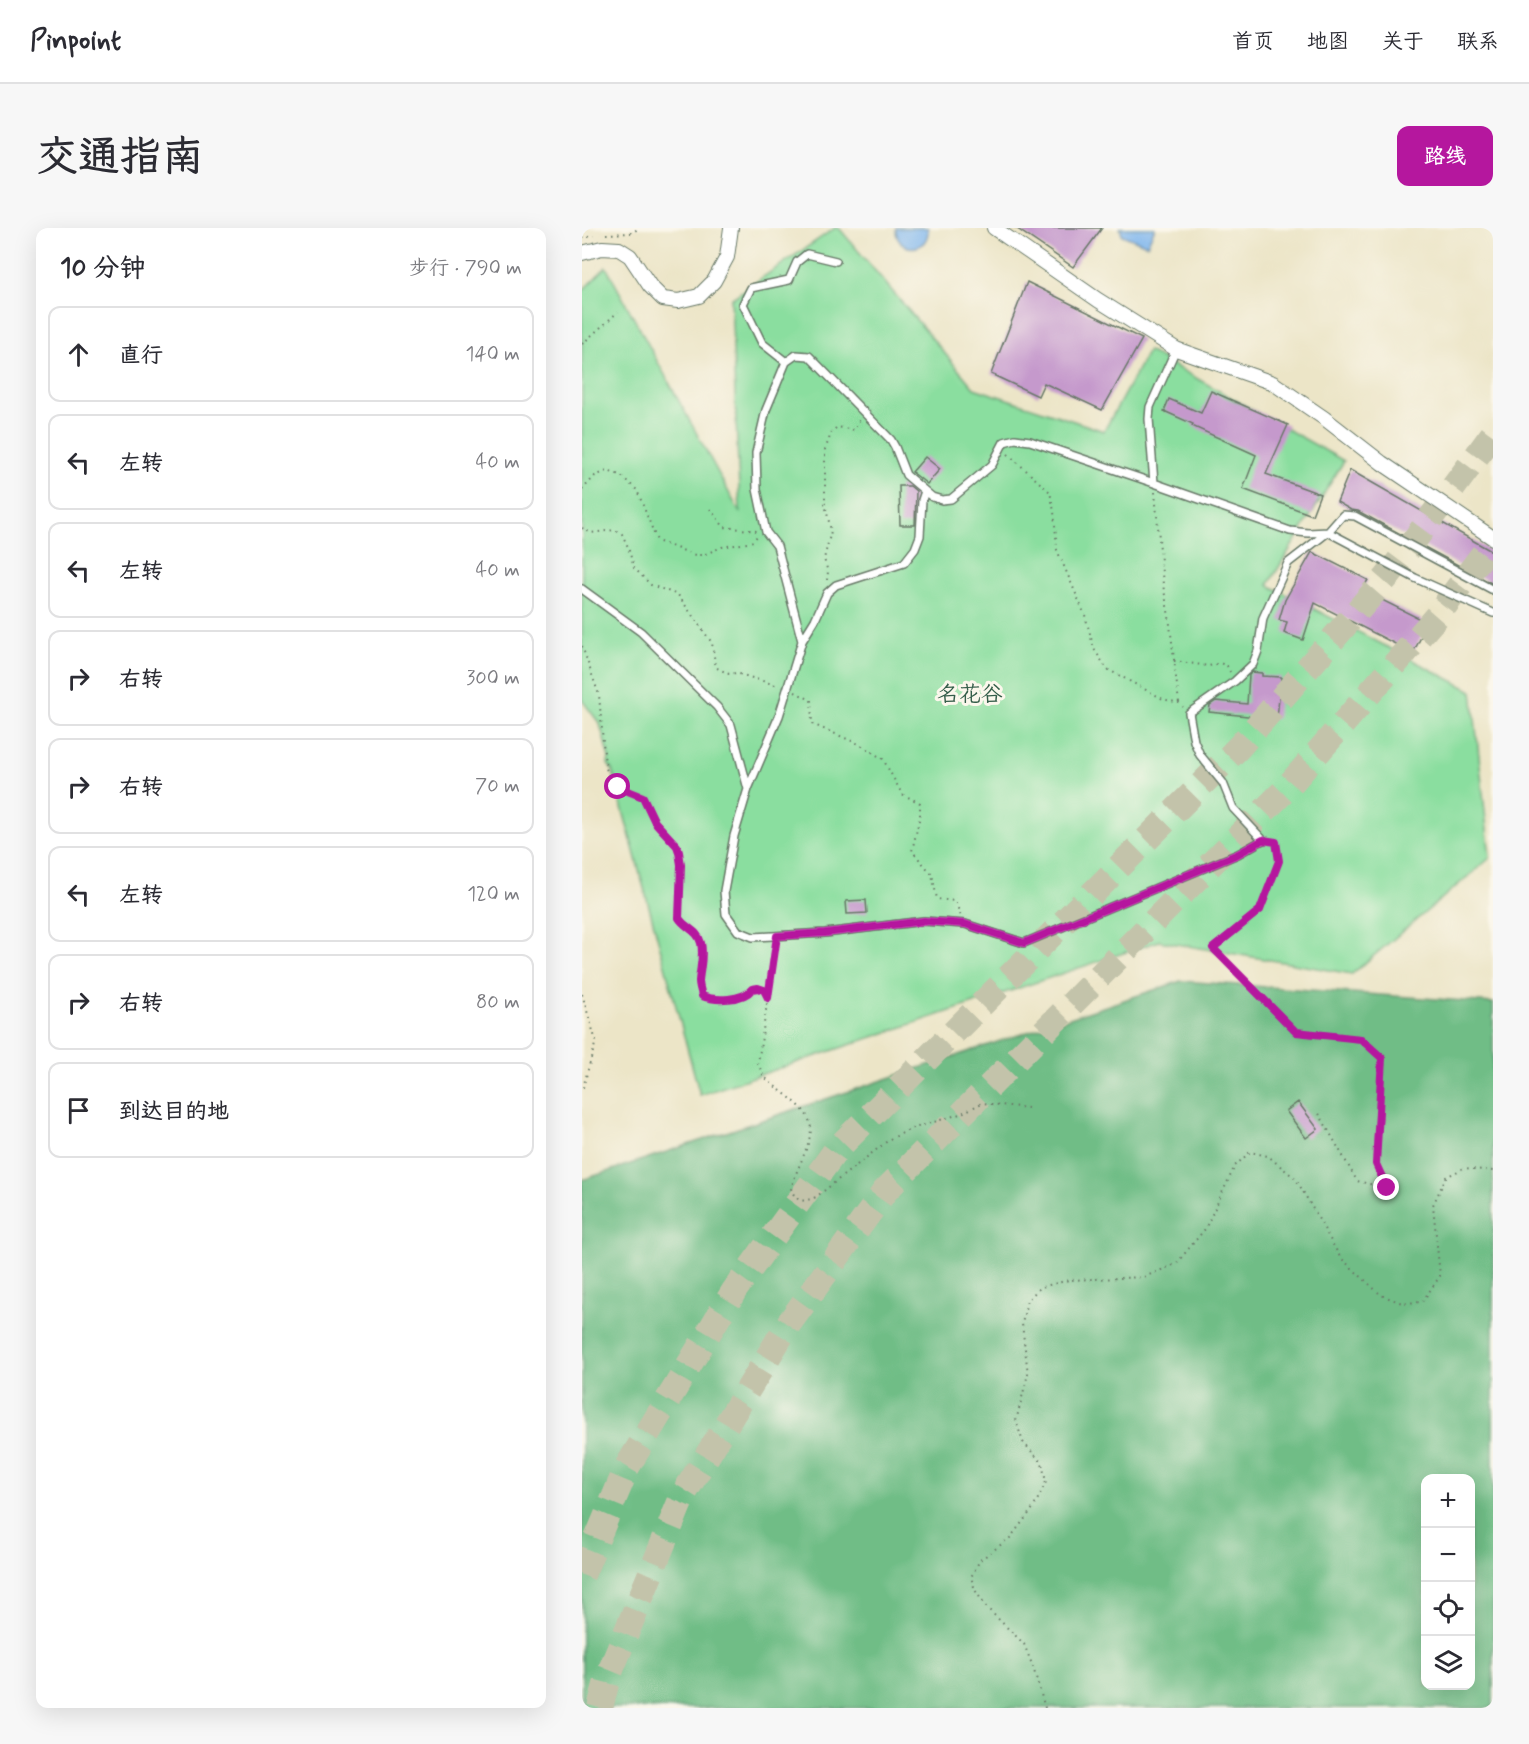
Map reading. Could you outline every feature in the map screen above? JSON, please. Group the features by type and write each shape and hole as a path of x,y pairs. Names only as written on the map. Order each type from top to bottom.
{"street":[{"path":"582,253 602,248 619,249 630,255 650,286 663,299 678,302 699,296 714,281 727,257 731,228"},
{"path":"994,228 1098,300 1176,349 1273,383 1324,418 1382,463 1493,538"}],"lane":[{"path":"786,362 762,343 743,304 751,288 789,280 797,262 807,254 836,261"},
{"path":"1154,483 1150,407 1176,349"},
{"path":"802,641 777,546 766,532 757,489 756,453 766,410 786,362 796,356 809,356 891,440 906,475 932,497 942,500 951,499 992,465 1004,442 1015,439 1030,441 1290,531 1328,532 1415,578 1493,613"},
{"path":"925,491 922,500 920,536 915,549 904,563 836,585 827,593 815,621 802,641 779,716 748,789 734,836 724,891 726,914 738,931 753,937 777,936 825,933 924,921 965,924 1024,943 1238,854 1263,840 1233,808 1223,783 1200,755 1194,741 1189,713 1235,681 1253,664 1258,651 1263,618 1288,563 1328,532 1343,515 1355,516 1493,590"},
{"path":"582,589 641,632 717,707 731,725 748,789"}],"path":[{"path":"582,238 632,232 639,228"},
{"path":"582,344 618,312"},
{"path":"827,593 828,572 824,559 831,531 825,504 825,449 830,440 830,434 837,427"},
{"path":"997,456 1009,454 1050,492 1057,550 1084,615 1094,649 1107,669 1163,699 1179,703 1189,713"},
{"path":"582,490 594,476 607,471 620,475 637,490 657,541 695,555 747,543 766,532"},
{"path":"1154,483 1163,585 1179,703"},
{"path":"710,509 724,527 766,532"},
{"path":"582,528 591,533 615,530 622,534 634,568 651,585 678,595 706,634 712,643 717,668 729,674 736,673 777,684 787,691 811,700 813,724 859,744 883,759 902,794 920,803 920,816 912,850 932,874 937,899 955,901 965,924"},
{"path":"582,646 599,695 605,765 609,777 618,787 643,797 655,822 677,846 681,865 679,918 682,923 693,930 700,941 702,964 699,983 702,996 736,998 758,988 764,990 768,998"},
{"path":"1174,661 1209,666 1220,663 1227,666 1235,681"},
{"path":"1263,840 1276,842 1279,861 1260,910 1213,948 1296,1032 1361,1039 1382,1058 1376,1164 1387,1188 1357,1181 1317,1110"},
{"path":"777,936 758,1063 763,1075 806,1113 811,1125 810,1136 793,1177 791,1190 798,1199 804,1201 816,1197 890,1138 911,1129 960,1114 982,1103 1029,1108"},
{"path":"582,994 596,1041 582,1091"},
{"path":"1045,1708 1024,1644 986,1607 975,1590 971,1577 980,1560 1010,1538 1034,1507 1046,1482 1042,1463 1023,1442 1016,1421 1029,1374 1022,1324 1027,1300 1041,1287 1069,1280 1144,1277 1176,1264 1206,1229 1235,1166 1250,1152 1268,1156 1296,1179 1340,1257 1381,1295 1402,1303 1422,1302 1440,1276 1433,1204 1446,1177 1464,1168 1493,1171"}],"green space":[{"name":"名花谷","path":"835,228 839,228 974,388 1104,431 1148,351 1344,461 1268,585 1472,691 1490,858 1352,974 1159,941 700,1095 612,770 608,764 609,758 600,724 582,700 582,291 606,267 740,513 731,299"},
{"path":"1181,981 1493,1003 1493,1708 582,1708 582,1180"}],"water":[{"path":"896,228 928,228 927,237 924,243 912,248 901,243 897,237"},
{"path":"1120,228 1155,228 1147,245 1122,235"}],"building":[{"path":"1016,228 1102,228 1073,267"},
{"path":"1027,282 1142,339 1102,410 1044,383 1038,396 991,374"},
{"path":"1211,391 1288,425 1266,474 1320,494 1312,515 1243,489 1256,455 1164,411 1169,399 1201,413"},
{"path":"925,457 940,469 927,484 912,472"},
{"path":"1350,470 1493,552 1493,584 1358,511 1351,510 1337,502"},
{"path":"899,486 910,486 916,491 915,525 900,525"},
{"path":"1312,552 1368,580 1362,590 1428,623 1413,653 1315,603 1303,640 1284,633 1287,622 1279,620 1285,600"},
{"path":"1252,672 1262,673 1262,676 1281,677 1277,719 1209,712 1210,705 1216,701 1247,704 1249,675"},
{"path":"866,900 867,913 847,914 846,901"},
{"path":"1298,1102 1318,1129 1306,1138 1286,1111"}],"tunnel":[{"path":"582,1575 627,1467 734,1291 836,1150 1239,747 1387,577 1493,434"},
{"path":"600,1708 608,1677 683,1495 787,1326 885,1191 1285,790 1437,616 1493,541"}],"route":[{"path":"618,787 643,797 655,822 677,846 681,865 679,918 682,923 693,930 700,941 702,964 699,983 702,996 708,998 742,997 752,989 758,988 764,990 768,998 777,936 825,933 924,921 965,924 1024,943 1238,854 1263,840 1276,842 1279,861 1260,910 1213,948 1296,1032 1361,1039 1382,1058 1376,1164 1387,1188"}]}
